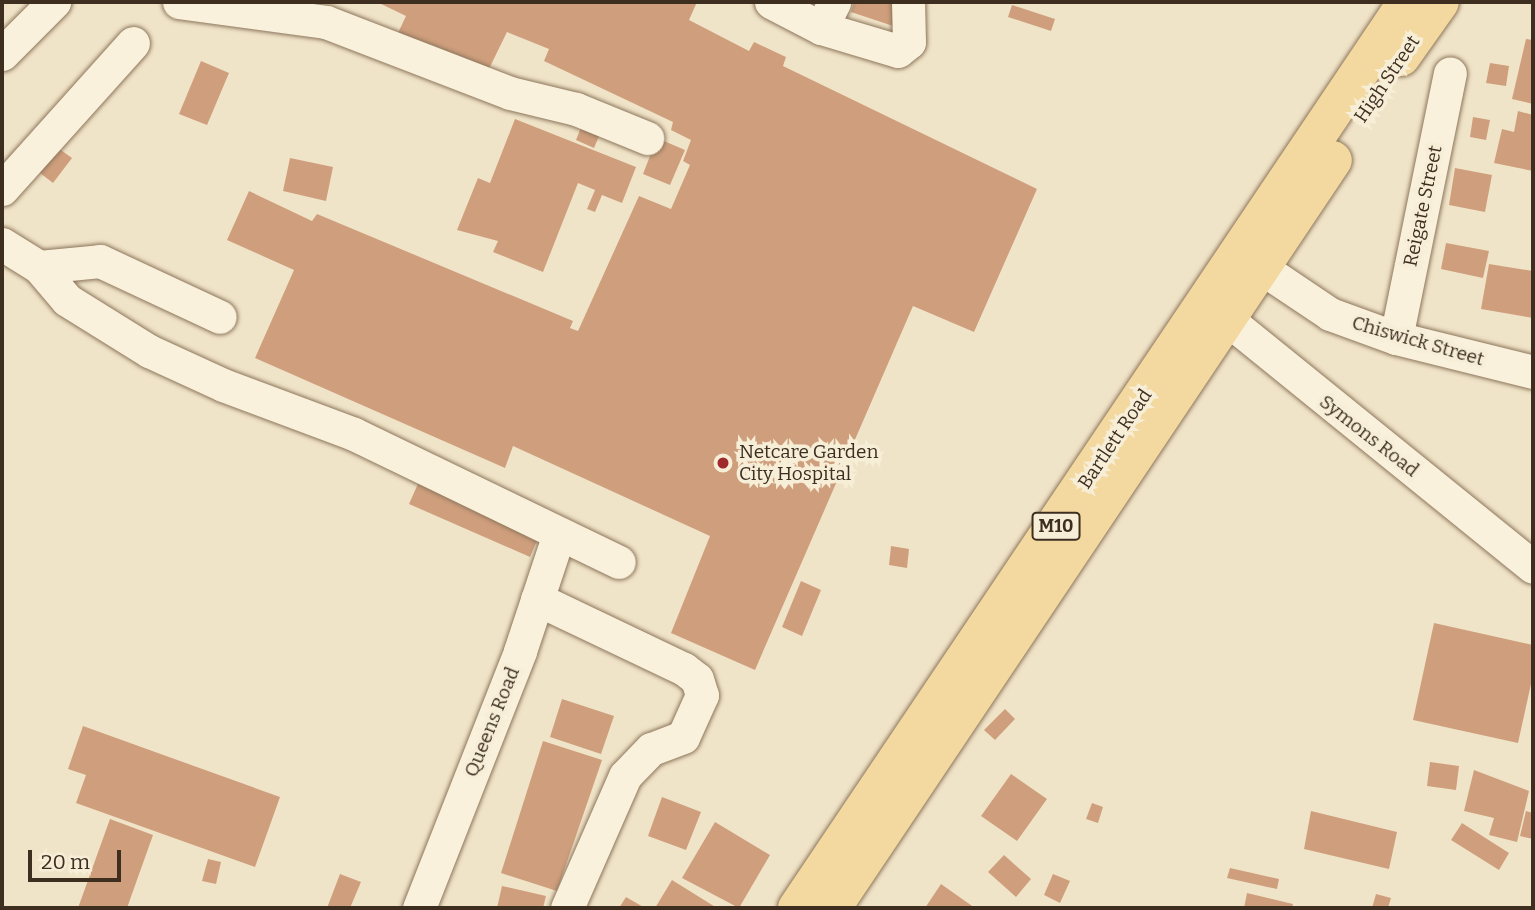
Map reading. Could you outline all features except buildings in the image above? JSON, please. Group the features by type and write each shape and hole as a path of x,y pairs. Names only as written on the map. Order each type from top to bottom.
{"main road":[{"name":"High Street","path":"1325,150 1407,2"},
{"name":"High Street","path":"1325,150 1440,2"},
{"name":"Bartlett Road","path":"797,908 1216,313 1325,150"},
{"name":"Bartlett Road","path":"832,908 1216,313"}],"street":[{"path":"2,54 54,2"},
{"path":"179,2 326,22 510,93 576,109 648,138"},
{"path":"771,2 827,15 898,51 909,42 908,2"},
{"path":"2,189 133,43"},
{"name":"Reigate Street","path":"1396,338 1450,73"},
{"path":"2,244 39,267 67,300 149,351 223,385 354,434 619,562"},
{"name":"Chiswick Street","path":"1254,257 1330,314 1396,338 1533,372"},
{"path":"39,267 72,260 100,261 220,317"},
{"name":"Symons Road","path":"1216,313 1533,567"},
{"name":"Queens Road","path":"419,908 537,599 559,534"},
{"path":"537,599 684,669 697,680 702,695 683,737 651,749 625,776 567,908"}],"place":[{"name":"Netcare Garden City Hospital","path":"723,463"}]}
